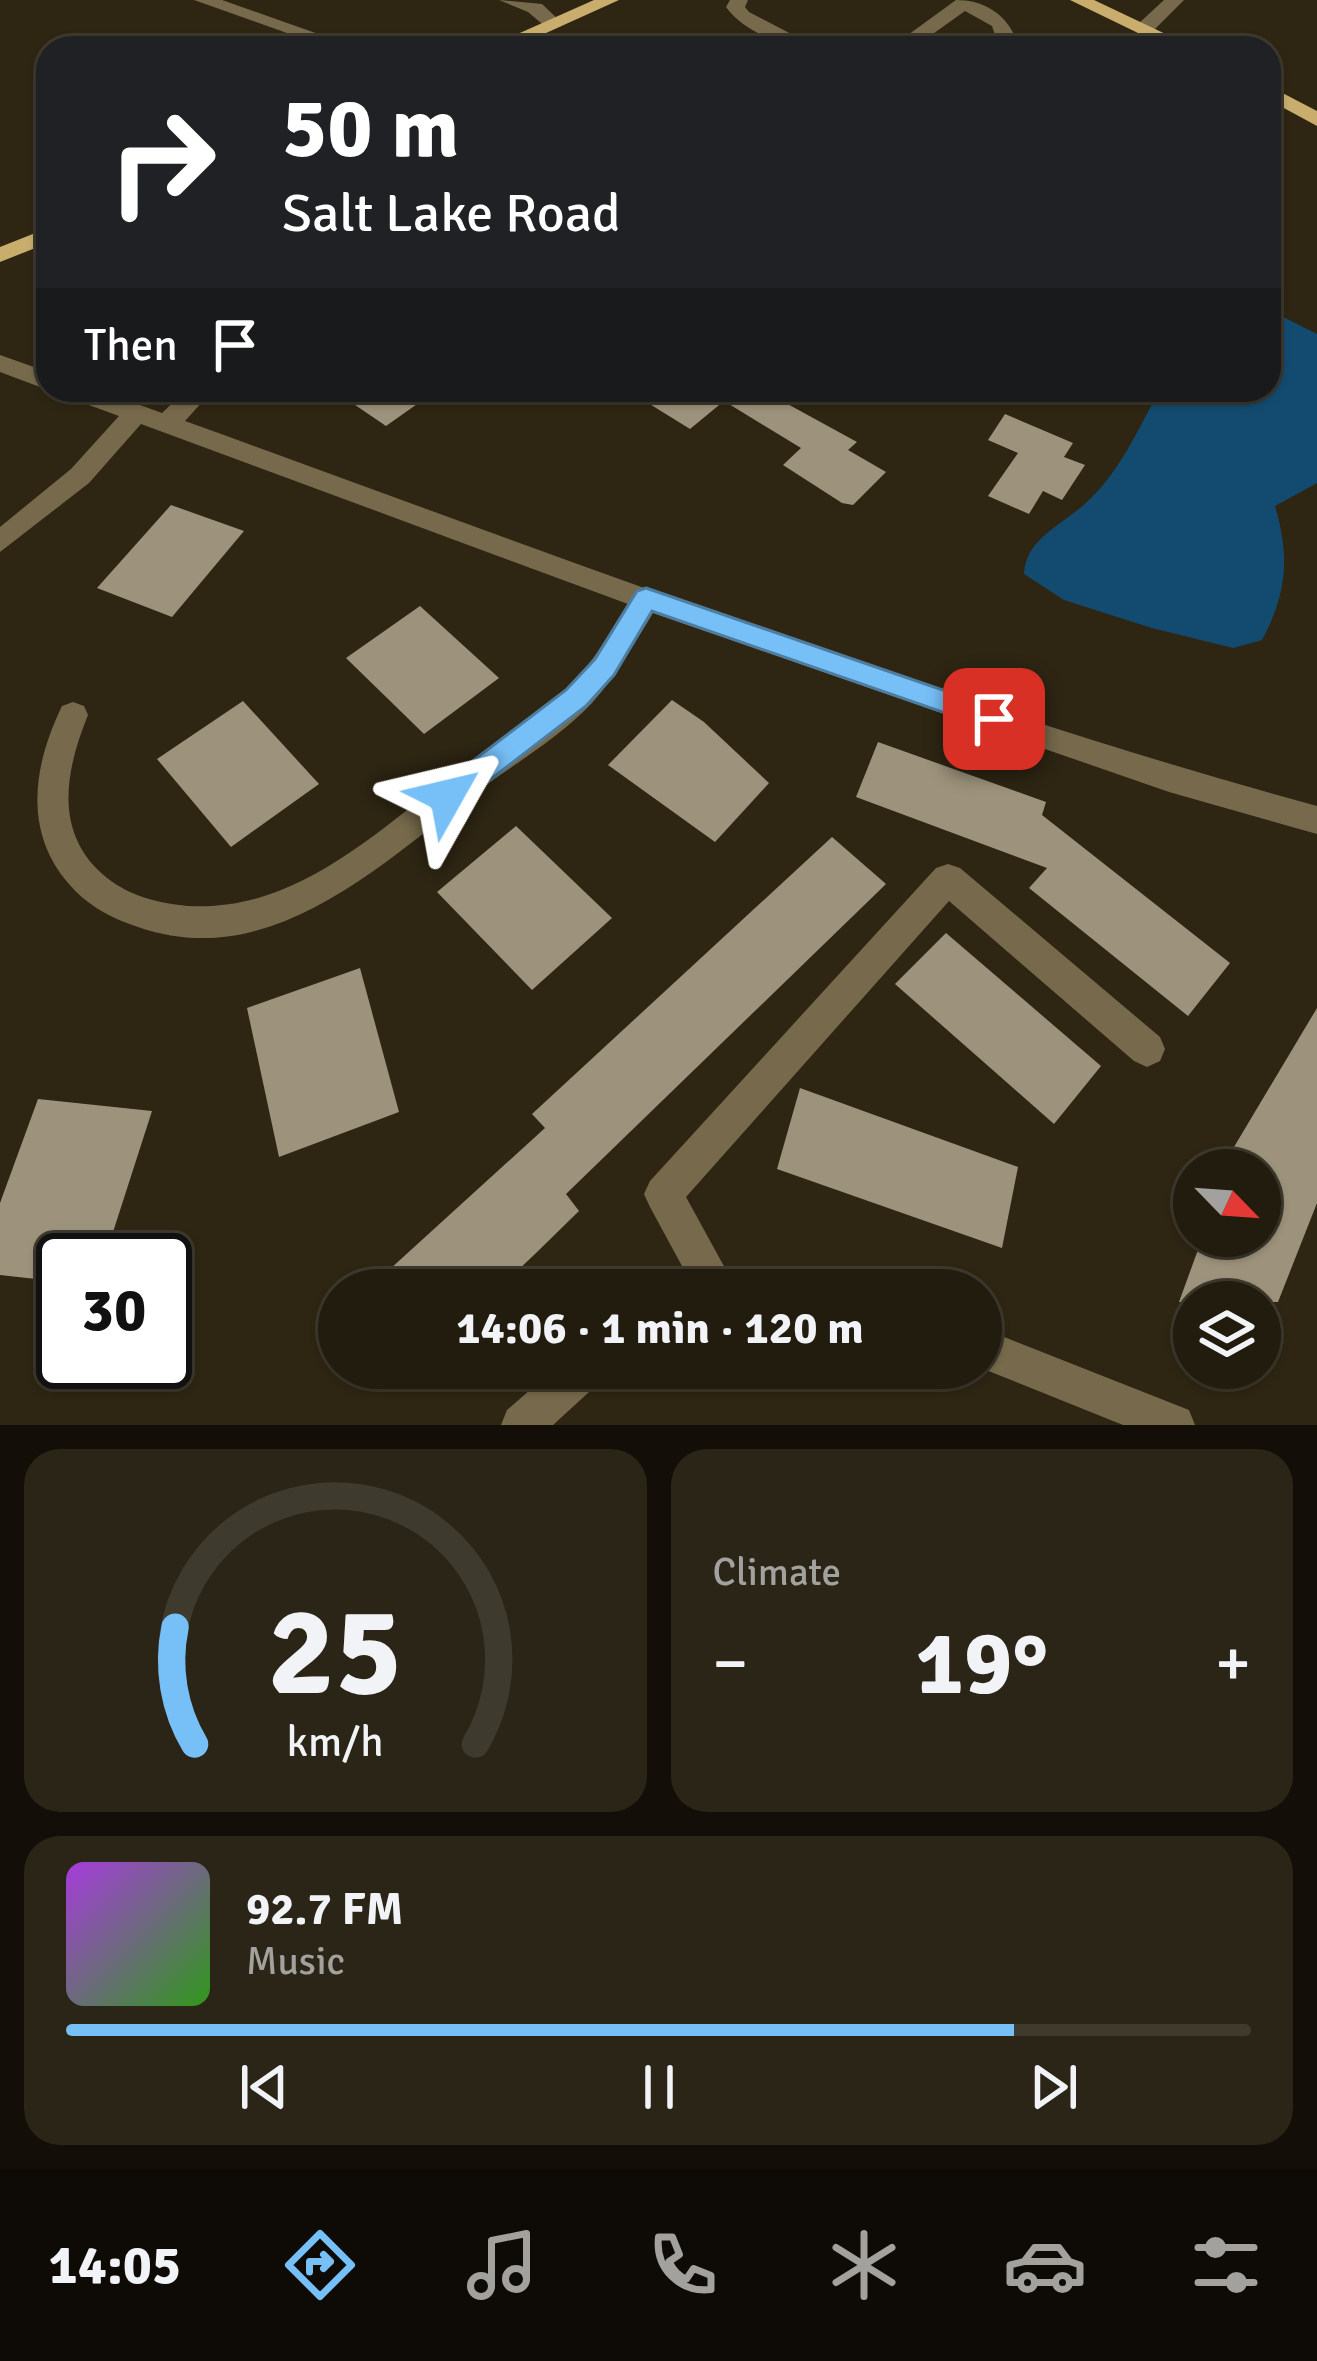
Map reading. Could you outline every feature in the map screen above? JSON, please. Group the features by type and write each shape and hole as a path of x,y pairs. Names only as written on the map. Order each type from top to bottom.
{"main road":[{"path":"525,36 610,0"},
{"path":"1079,0 1160,36"},
{"path":"1281,99 1317,121"},
{"path":"0,255 36,240"}],"street":[{"path":"203,0 312,36"},
{"path":"508,0 535,8 554,24"},
{"path":"739,0 735,7 742,16 783,36"},
{"path":"1144,28 1175,0"},
{"path":"917,36 966,2 1000,23 1005,36"},
{"path":"0,363 36,376"},
{"path":"106,402 646,598 1168,779 1317,820"},
{"path":"166,424 189,402"},
{"path":"4,533 80,476 136,413"},
{"path":"74,715 60,746 51,793 52,822 71,864 93,888 140,914 195,923 255,918 329,886 560,713 604,667 646,598"},
{"path":"705,1269 663,1193 948,879 1147,1049"},
{"path":"1002,1356 1174,1425"},
{"path":"522,1425 562,1389"}],"water":[{"path":"1281,316 1317,334 1317,483 1275,506 1284,574 1262,640 1233,648 1152,628 1064,600 1024,574 1039,541 1089,500 1129,448 1154,402 1281,402"}],"building":[{"path":"351,402 420,402 386,426"},
{"path":"646,402 723,402 690,429"},
{"path":"726,402 784,402 857,442 848,450 886,472 853,505 842,503 783,465 801,448"},
{"path":"1005,414 1073,443 1064,457 1085,465 1062,500 1043,491 1029,514 988,496 1018,453 988,440"},
{"path":"171,505 244,531 172,617 97,588"},
{"path":"420,606 499,678 424,734 346,658"},
{"path":"672,700 704,722 769,783 715,842 608,765"},
{"path":"243,701 319,784 231,847 157,759"},
{"path":"878,742 1046,802 1042,815 1230,963 1188,1016 1029,888 1047,868 856,797"},
{"path":"516,826 612,918 532,990 437,892"},
{"path":"832,837 886,884 566,1194 579,1211 519,1269 390,1269 545,1128 532,1114"},
{"path":"946,933 1101,1066 1054,1124 895,984"},
{"path":"360,968 399,1112 279,1157 247,1008"},
{"path":"1317,1008 1317,1203 1281,1294 1281,1281 1187,1281 1195,1257 1281,1257 1281,1149 1234,1147"},
{"path":"800,1088 1018,1167 1002,1248 777,1169"},
{"path":"38,1099 152,1111 113,1233 36,1233 36,1279 0,1275 0,1203"}],"route":[{"path":"447,796 576,698 604,667 646,598 994,719"}]}
